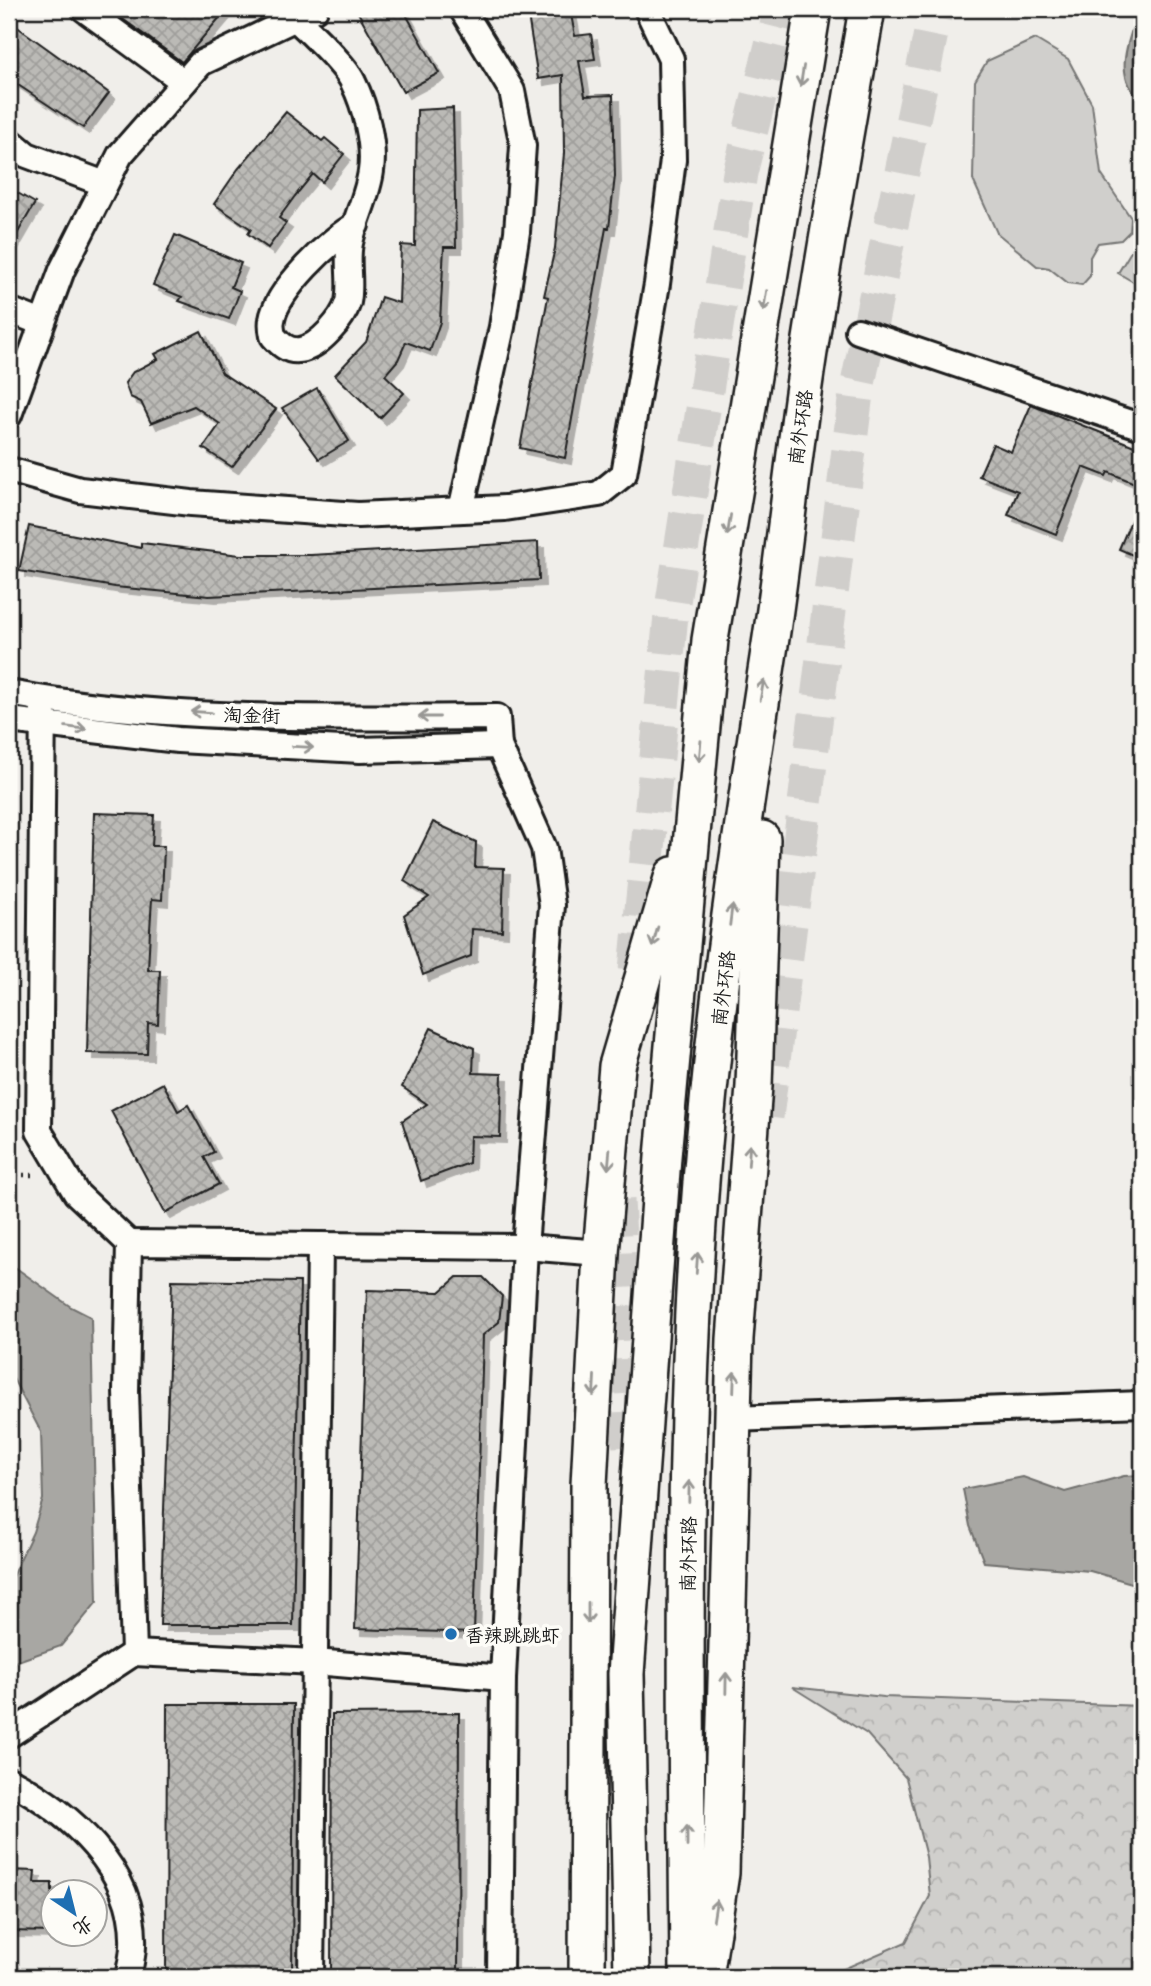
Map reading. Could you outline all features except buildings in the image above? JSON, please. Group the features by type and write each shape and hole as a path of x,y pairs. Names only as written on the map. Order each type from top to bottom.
{"highway":[{"path":"632,1977 626,1674 663,1157 695,801 710,640 813,9"},
{"name":"南外环路","path":"688,1977 685,1632 695,1288 711,1074 755,729 806,375 867,9"},
{"path":"705,1977 721,1873 735,1339 754,1086 762,836 755,729"},
{"path":"587,1977 589,1485 601,1253 617,1066 695,801"}],"street":[{"path":"83,9 184,82"},
{"path":"461,510 502,327 517,232 523,146 512,92 475,26 462,9"},
{"path":"9,470 80,490 191,503 358,515 505,508 599,495 624,474 657,284 673,160 671,59 647,9"},
{"path":"9,415 62,271 120,155 201,63 299,12 353,81 369,131 371,170 356,225 350,244 348,302 338,320 318,341 300,350 284,347 273,336 272,318 285,294 315,257 340,233 356,225"},
{"path":"9,140 27,155 105,184"},
{"path":"9,310 42,323"},
{"path":"858,331 1142,427"},
{"name":"淘金街","path":"9,693 42,712 497,716 499,746"},
{"path":"9,720 42,712 178,740 360,750 499,746 544,848 552,905 525,1247 503,1678 500,1977"},
{"path":"42,712 39,1131 76,1193 129,1243 525,1247 601,1253"},
{"path":"129,1243 126,1391 134,1653"},
{"path":"311,1977 320,1245"},
{"path":"733,1419 1142,1404"},
{"path":"16,1731 134,1653 315,1662 503,1678"},
{"path":"9,1780 43,1798 78,1828 112,1869 127,1902 134,1944 128,1977"}],"path":[{"path":"9,1974 62,1977"}],"green space":[{"path":"1035,39 1068,59 1092,104 1101,174 1131,218 1130,231 1121,240 1098,243 1090,257 1090,276 1082,285 1068,283 1049,268 1037,266 997,233 973,180 975,81 987,61"},
{"path":"1133,248 1142,253 1142,287 1118,273"},
{"path":"792,1687 884,1697 1142,1706 1142,1977 825,1977 906,1942 930,1896 926,1857 906,1778 867,1734"}],"shaded area":[{"path":"1138,9 1142,9 1142,101 1127,80 1125,69 1127,46"},
{"path":"9,1263 71,1307 91,1317 97,1602 61,1646 9,1664 9,1583 33,1532 43,1499 41,1432 9,1371"},
{"path":"1142,1475 1142,1586 1090,1571 984,1562 970,1526 963,1489 1023,1477 1065,1492 1124,1476"}],"tunnel":[{"path":"636,970 671,615 740,173 781,9"},
{"path":"766,1117 856,393 936,9"},
{"path":"617,1200 630,1451"},
{"path":"699,1775 713,1632"}],"place":[{"name":"香辣跳跳虾","path":"451,1634"}]}
